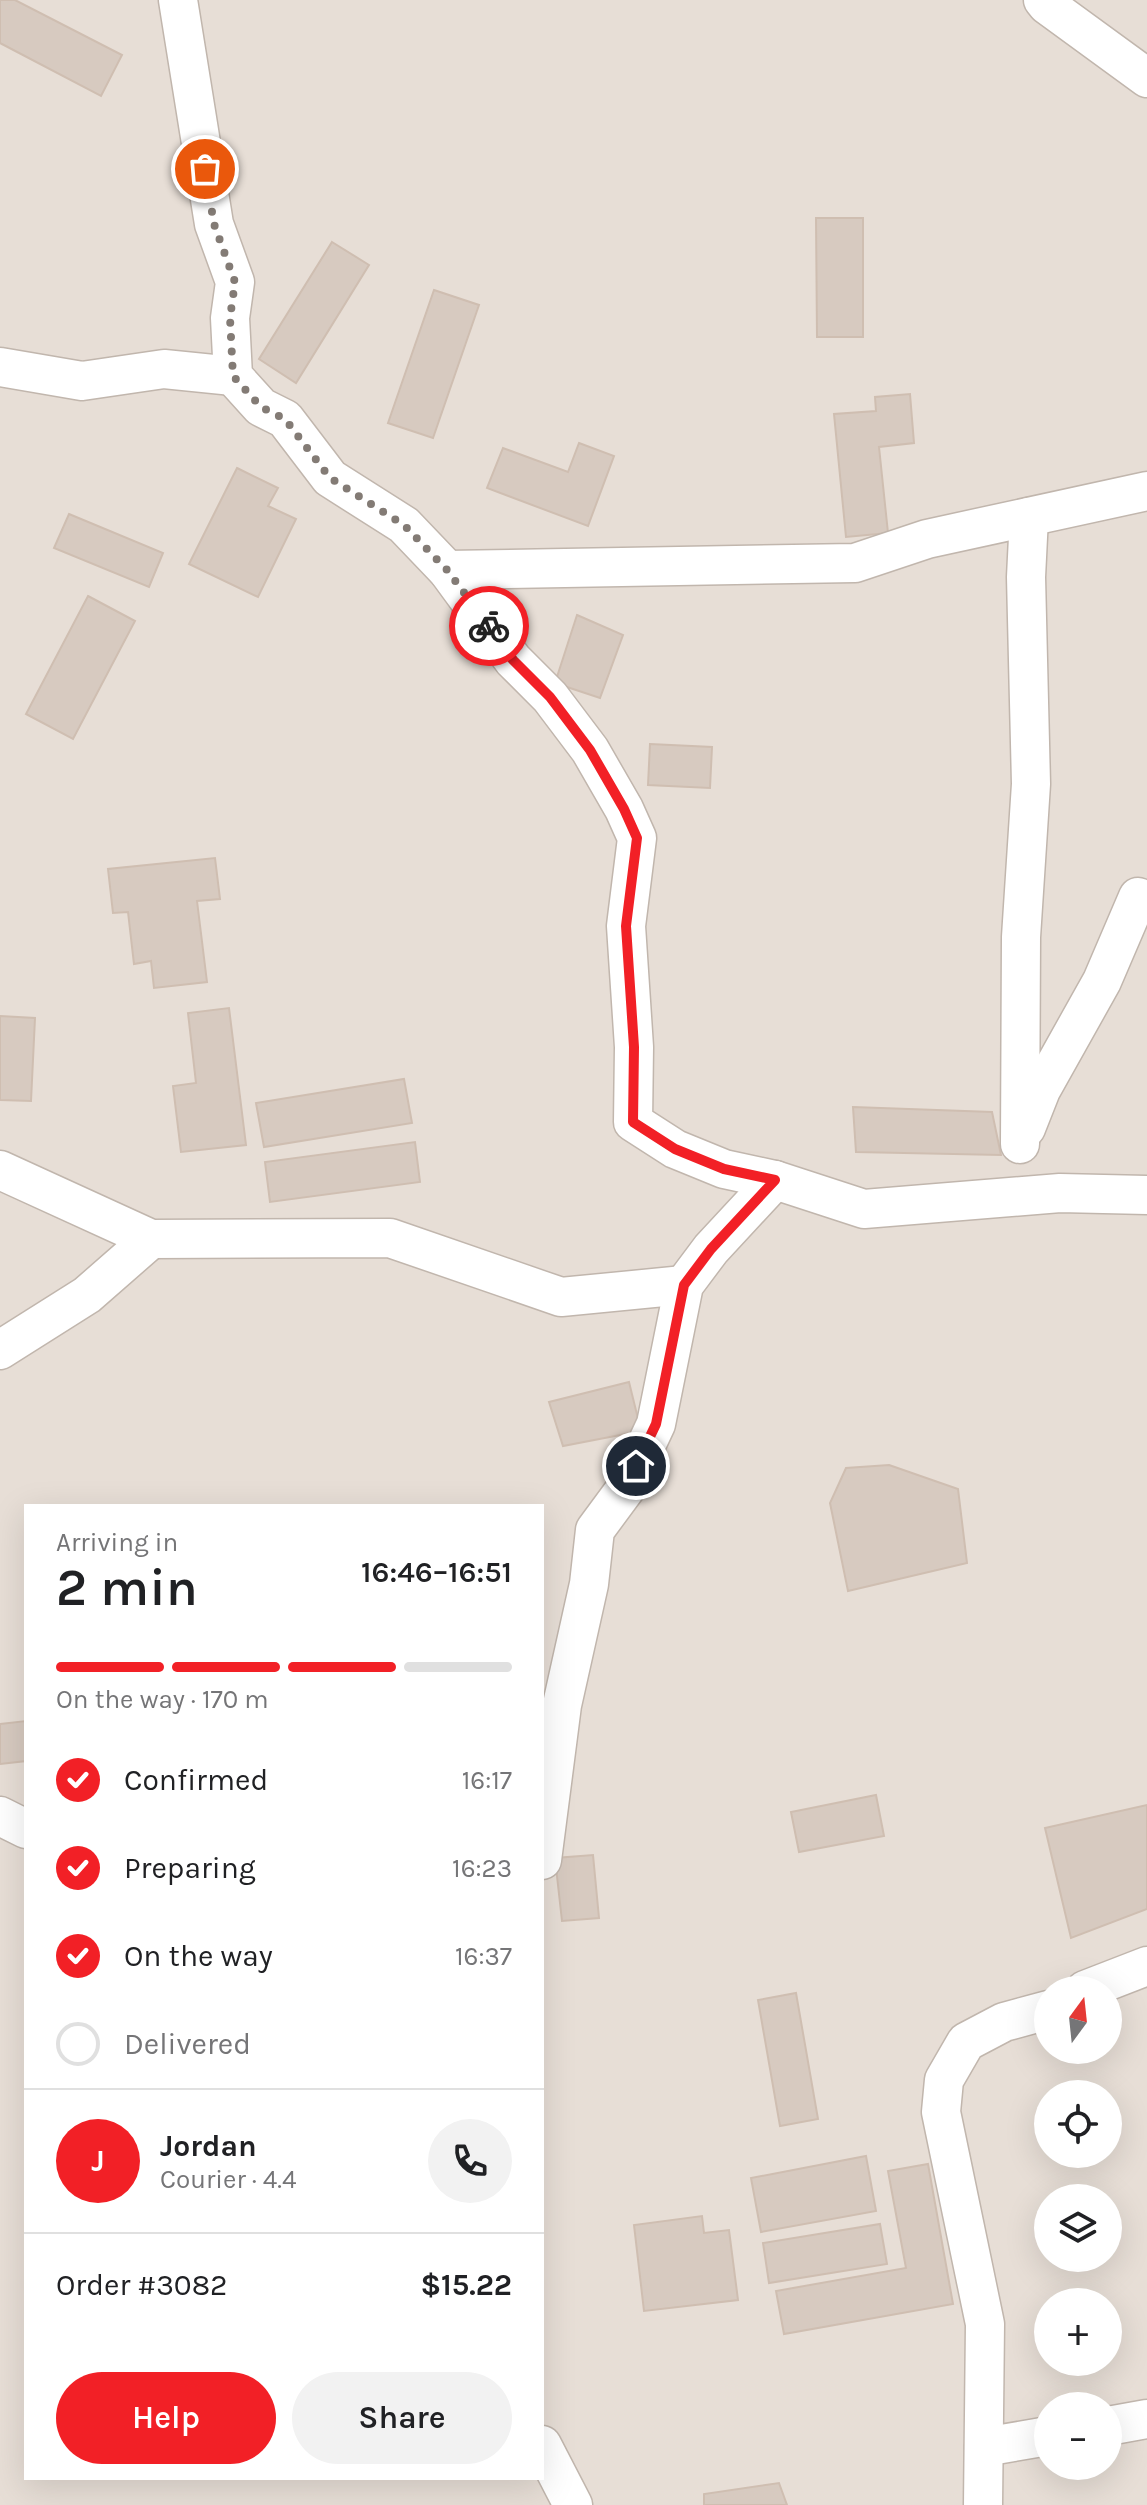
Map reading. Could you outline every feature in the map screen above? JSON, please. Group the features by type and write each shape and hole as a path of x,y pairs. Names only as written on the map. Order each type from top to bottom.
{"street":[{"path":"178,0 214,224 235,282 230,318 233,376 261,407 285,419 330,478 404,525 447,570 513,660 550,697 590,750 637,838 626,926 634,1047 633,1122 675,1149 724,1169 775,1180 864,1209 1060,1193 1147,1195"},
{"path":"1043,0 1147,78"},
{"path":"0,367 82,381 164,369 233,376"},
{"path":"447,570 855,563 927,539 1147,491"},
{"path":"1020,1144 1021,937 1031,784 1026,577 1029,517"},
{"path":"1003,1198 1041,1090 1102,981 1138,897"},
{"path":"0,1170 151,1239 390,1238 561,1297 684,1285"},
{"path":"544,1844 562,1705 589,1584 595,1530 626,1488 656,1424 684,1285 711,1249 775,1180"},
{"path":"0,1350 87,1295 151,1239"},
{"path":"0,1816 24,1828"},
{"path":"1121,1976 1147,1966"},
{"path":"983,2505 985,2324 941,2112 944,2080 966,2042 1004,2022 1034,2014"},
{"path":"1122,2423 1147,2419"},
{"path":"984,2447 1034,2438"},
{"path":"544,2449 573,2505"}],"shaded area":[{"path":"0,0 1147,0 1147,2505 0,2505"}],"building":[{"path":"0,0 15,0 122,55 101,96 0,43"},
{"path":"816,218 863,218 863,337 817,337"},
{"path":"332,242 369,265 296,383 259,359"},
{"path":"434,290 479,305 433,438 388,423"},
{"path":"910,394 914,443 879,447 888,533 846,537 834,414 876,411 875,397"},
{"path":"579,443 614,456 588,526 487,488 503,448 568,472"},
{"path":"237,468 278,488 268,506 296,519 258,597 189,564"},
{"path":"69,514 163,553 149,587 54,548"},
{"path":"88,596 135,621 73,739 26,714"},
{"path":"577,615 623,635 600,698 555,683"},
{"path":"650,744 712,747 710,788 648,785"},
{"path":"215,858 220,899 197,901 207,982 154,988 151,961 134,964 128,912 113,913 108,869"},
{"path":"229,1008 246,1145 181,1152 173,1086 196,1083 188,1013"},
{"path":"0,1016 35,1018 31,1101 0,1100"},
{"path":"404,1079 412,1123 264,1147 256,1103"},
{"path":"853,1107 992,1112 1001,1155 856,1152"},
{"path":"415,1142 420,1182 270,1202 265,1162"},
{"path":"629,1382 641,1431 563,1446 549,1402"},
{"path":"889,1465 958,1489 967,1563 848,1591 830,1503 846,1468"},
{"path":"24,1721 24,1761 0,1764 0,1724"},
{"path":"876,1795 884,1836 799,1852 791,1812"},
{"path":"1147,1805 1147,1909 1071,1938 1045,1828"},
{"path":"593,1855 599,1918 562,1921 555,1858"},
{"path":"796,1993 818,2119 780,2126 758,2000"},
{"path":"866,2156 876,2211 761,2232 751,2178"},
{"path":"928,2164 953,2304 784,2334 776,2291 906,2268 888,2171"},
{"path":"702,2216 704,2233 729,2230 738,2300 644,2311 634,2225"},
{"path":"880,2224 887,2264 769,2283 763,2243"},
{"path":"779,2483 787,2505 704,2505 704,2494"}],"way so far":[{"path":"205,169 214,224 235,282 230,318 233,376 261,407 285,419 330,478 404,525 447,570 489,626"}],"route":[{"path":"489,626 513,660 550,697 590,750 637,838 626,926 634,1047 633,1122 675,1149 724,1169 775,1180 711,1249 684,1285 656,1424 636,1466"}]}
